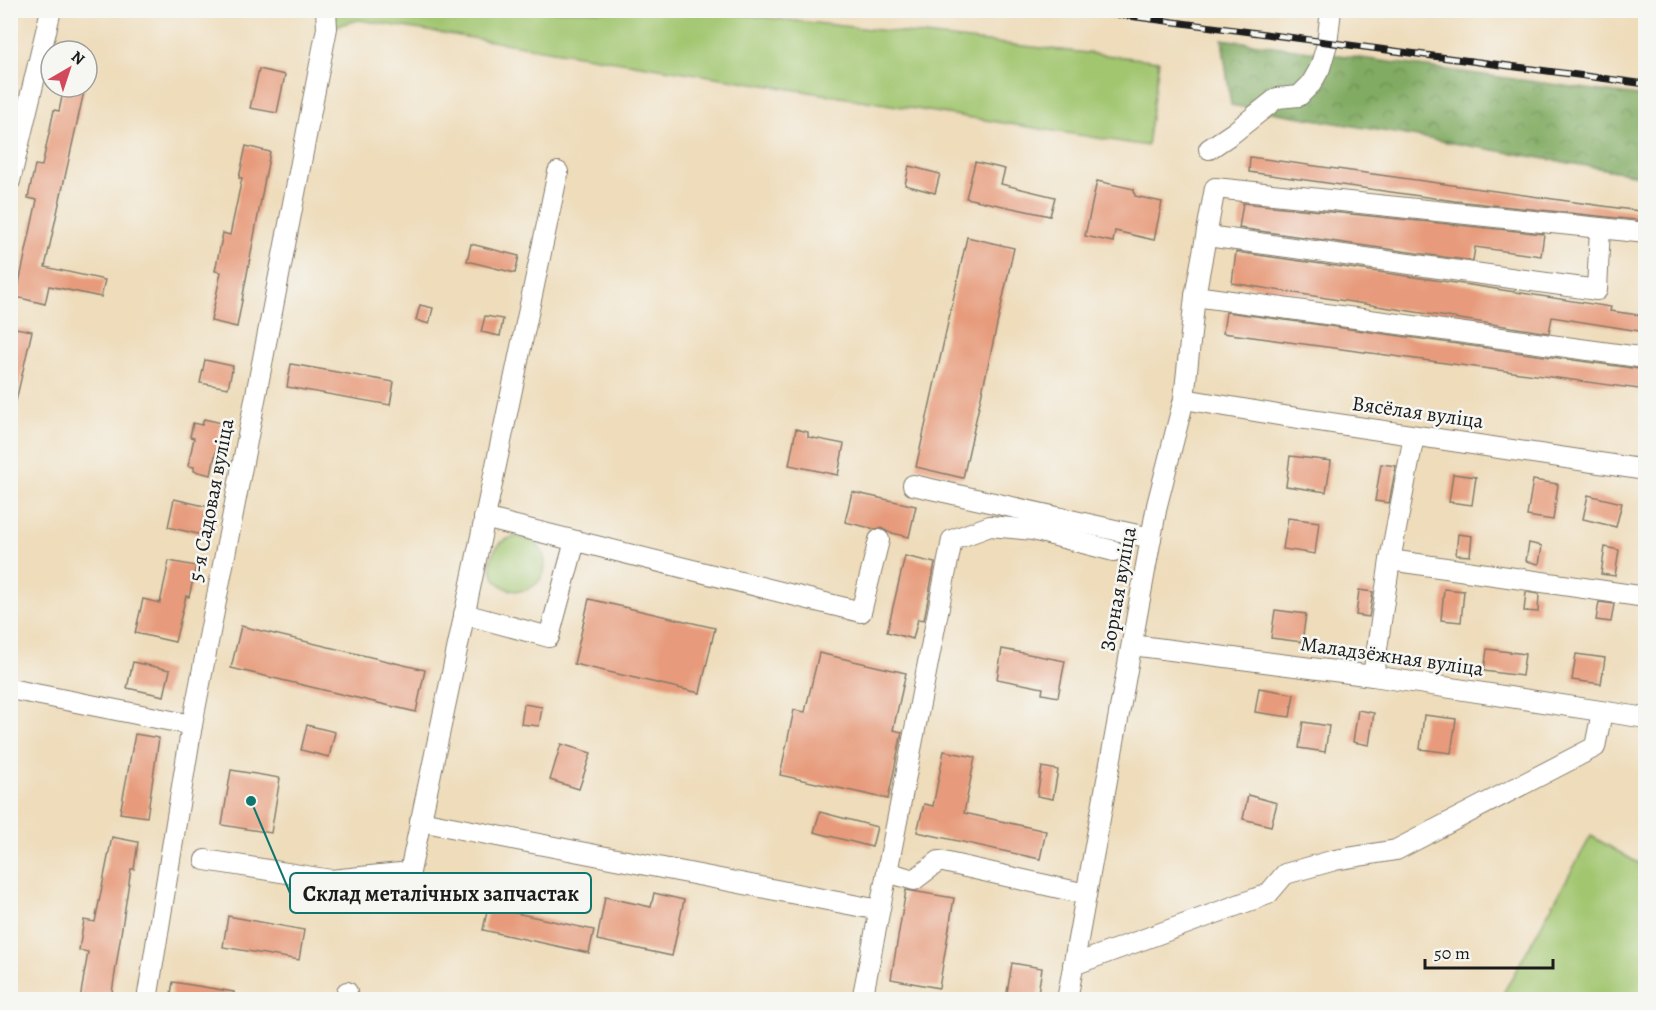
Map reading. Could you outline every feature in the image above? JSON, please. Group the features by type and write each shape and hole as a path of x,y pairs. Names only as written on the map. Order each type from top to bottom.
{"street":[{"path":"10,181 51,10"},
{"name":"5-я Садовая вуліца","path":"147,999 192,725 327,28 326,10"},
{"path":"1209,149 1277,98 1299,96 1311,84 1320,68 1327,44 1331,10"},
{"path":"205,860 331,880 410,872 558,172"},
{"name":"Зорная вуліца","path":"1067,999 1157,505 1184,399 1196,296 1215,188 1600,228"},
{"path":"1207,236 1597,290 1600,228 1646,233"},
{"path":"1196,296 1646,358"},
{"name":"Вясёлая вуліца","path":"1184,399 1646,470"},
{"path":"1373,675 1390,560 1414,436"},
{"path":"913,485 1151,538"},
{"path":"484,518 861,612 879,540"},
{"path":"862,999 952,540 990,526 1033,530 1114,551"},
{"path":"464,614 549,637 575,541"},
{"path":"1390,560 1646,597"},
{"name":"Маладзёжная вуліца","path":"1132,645 1373,675 1646,718"},
{"path":"10,689 192,725"},
{"path":"1073,965 1268,894 1285,874 1335,860 1396,850 1595,747 1602,712"},
{"path":"420,821 879,910"},
{"path":"887,872 914,880 939,861 1086,894"}],"green space":[{"path":"326,11 707,11 1159,61 1147,146 359,20 327,28"},
{"path":"1222,39 1645,97 1645,176 1231,105"},
{"path":"513,537 523,537 533,541 541,549 545,564 541,579 533,587 523,591 513,591 503,587 495,579 491,569 491,559 495,549 503,541"},
{"path":"1591,836 1645,867 1645,999 1500,999"}],"building":[{"path":"259,69 285,75 277,113 250,108"},
{"path":"62,99 82,99 45,267 105,280 101,297 49,286 45,304 16,297 37,200 28,198 35,165 42,166 54,110 59,111"},
{"path":"246,146 270,152 237,327 211,321 221,272 215,271 223,233 230,235"},
{"path":"1250,157 1646,212 1646,221 1455,201 1249,172"},
{"path":"975,162 1005,169 1001,184 1055,197 1050,216 966,198"},
{"path":"909,166 940,174 935,193 905,185"},
{"path":"1097,181 1134,189 1135,196 1162,202 1154,240 1115,231 1113,242 1085,236"},
{"path":"1243,203 1544,234 1541,256 1475,247 1473,261 1239,228"},
{"path":"967,237 1014,248 963,478 916,467"},
{"path":"471,244 519,256 515,273 467,261"},
{"path":"1236,252 1611,307 1610,311 1646,316 1646,332 1552,317 1549,333 1232,283"},
{"path":"420,305 433,308 429,324 416,320"},
{"path":"1226,312 1646,370 1646,390 1223,333"},
{"path":"485,316 503,319 500,336 481,332"},
{"path":"10,327 32,331 16,401 10,400"},
{"path":"205,360 233,366 228,388 200,383"},
{"path":"291,364 394,382 390,405 287,387"},
{"path":"204,419 222,423 211,475 194,471 194,467 188,466 194,438 190,437 193,423 202,425"},
{"path":"796,429 808,432 808,437 844,444 838,475 789,465"},
{"path":"1290,456 1331,461 1326,492 1286,486"},
{"path":"1381,464 1396,466 1389,503 1375,501"},
{"path":"1453,474 1476,477 1472,505 1449,502"},
{"path":"1533,480 1558,484 1553,520 1527,516"},
{"path":"852,492 916,506 909,537 881,528 875,529 845,522"},
{"path":"1588,495 1622,503 1616,527 1583,519"},
{"path":"174,499 209,507 202,535 168,527"},
{"path":"1288,518 1319,522 1315,554 1283,549"},
{"path":"1458,534 1472,536 1470,556 1456,555"},
{"path":"1529,543 1542,546 1539,564 1526,561"},
{"path":"1605,547 1619,550 1615,576 1601,574"},
{"path":"905,556 935,563 924,620 918,619 913,639 887,632"},
{"path":"169,561 196,566 175,642 135,633 143,599 160,603"},
{"path":"1444,589 1464,591 1461,622 1441,620"},
{"path":"1359,590 1373,592 1369,617 1356,615"},
{"path":"1526,592 1539,594 1538,612 1524,611"},
{"path":"589,599 715,628 700,693 574,664"},
{"path":"1599,602 1614,604 1611,622 1596,620"},
{"path":"1275,610 1306,614 1302,642 1271,638"},
{"path":"241,626 425,670 416,712 231,668"},
{"path":"1002,649 1065,661 1058,697 1042,694 1043,688 997,679"},
{"path":"1487,649 1525,654 1522,676 1484,671"},
{"path":"819,653 906,673 893,730 902,732 888,799 780,775 794,710 805,712"},
{"path":"1576,654 1605,658 1601,684 1572,680"},
{"path":"133,662 170,670 164,696 127,688"},
{"path":"1259,688 1294,694 1290,717 1255,712"},
{"path":"524,704 542,707 539,726 521,724"},
{"path":"1358,710 1374,713 1369,745 1353,742"},
{"path":"1424,715 1456,719 1451,753 1420,749"},
{"path":"1303,722 1329,726 1325,752 1299,748"},
{"path":"307,725 335,732 329,757 301,750"},
{"path":"135,734 159,738 147,817 120,813"},
{"path":"561,744 591,753 579,789 550,780"},
{"path":"944,751 975,757 964,813 1046,831 1040,859 917,832 924,804 933,806"},
{"path":"1042,767 1058,770 1053,799 1037,796"},
{"path":"231,770 280,778 271,833 222,825"},
{"path":"1248,795 1277,803 1271,826 1243,819"},
{"path":"820,812 877,827 872,847 814,832"},
{"path":"112,837 138,842 134,869 131,869 111,999 80,999 88,952 79,950 84,920 95,922"},
{"path":"906,890 954,898 939,988 891,979"},
{"path":"654,893 684,900 672,956 597,940 605,897 651,907"},
{"path":"488,907 594,930 589,953 483,930"},
{"path":"228,916 304,930 299,960 223,947"},
{"path":"1012,963 1042,968 1037,999 1006,999"},
{"path":"173,982 234,992 234,999 170,999"}],"railway":[{"path":"1083,10 1646,84"}],"place":[{"name":"Склад металічных запчастак","path":"251,801"}]}
